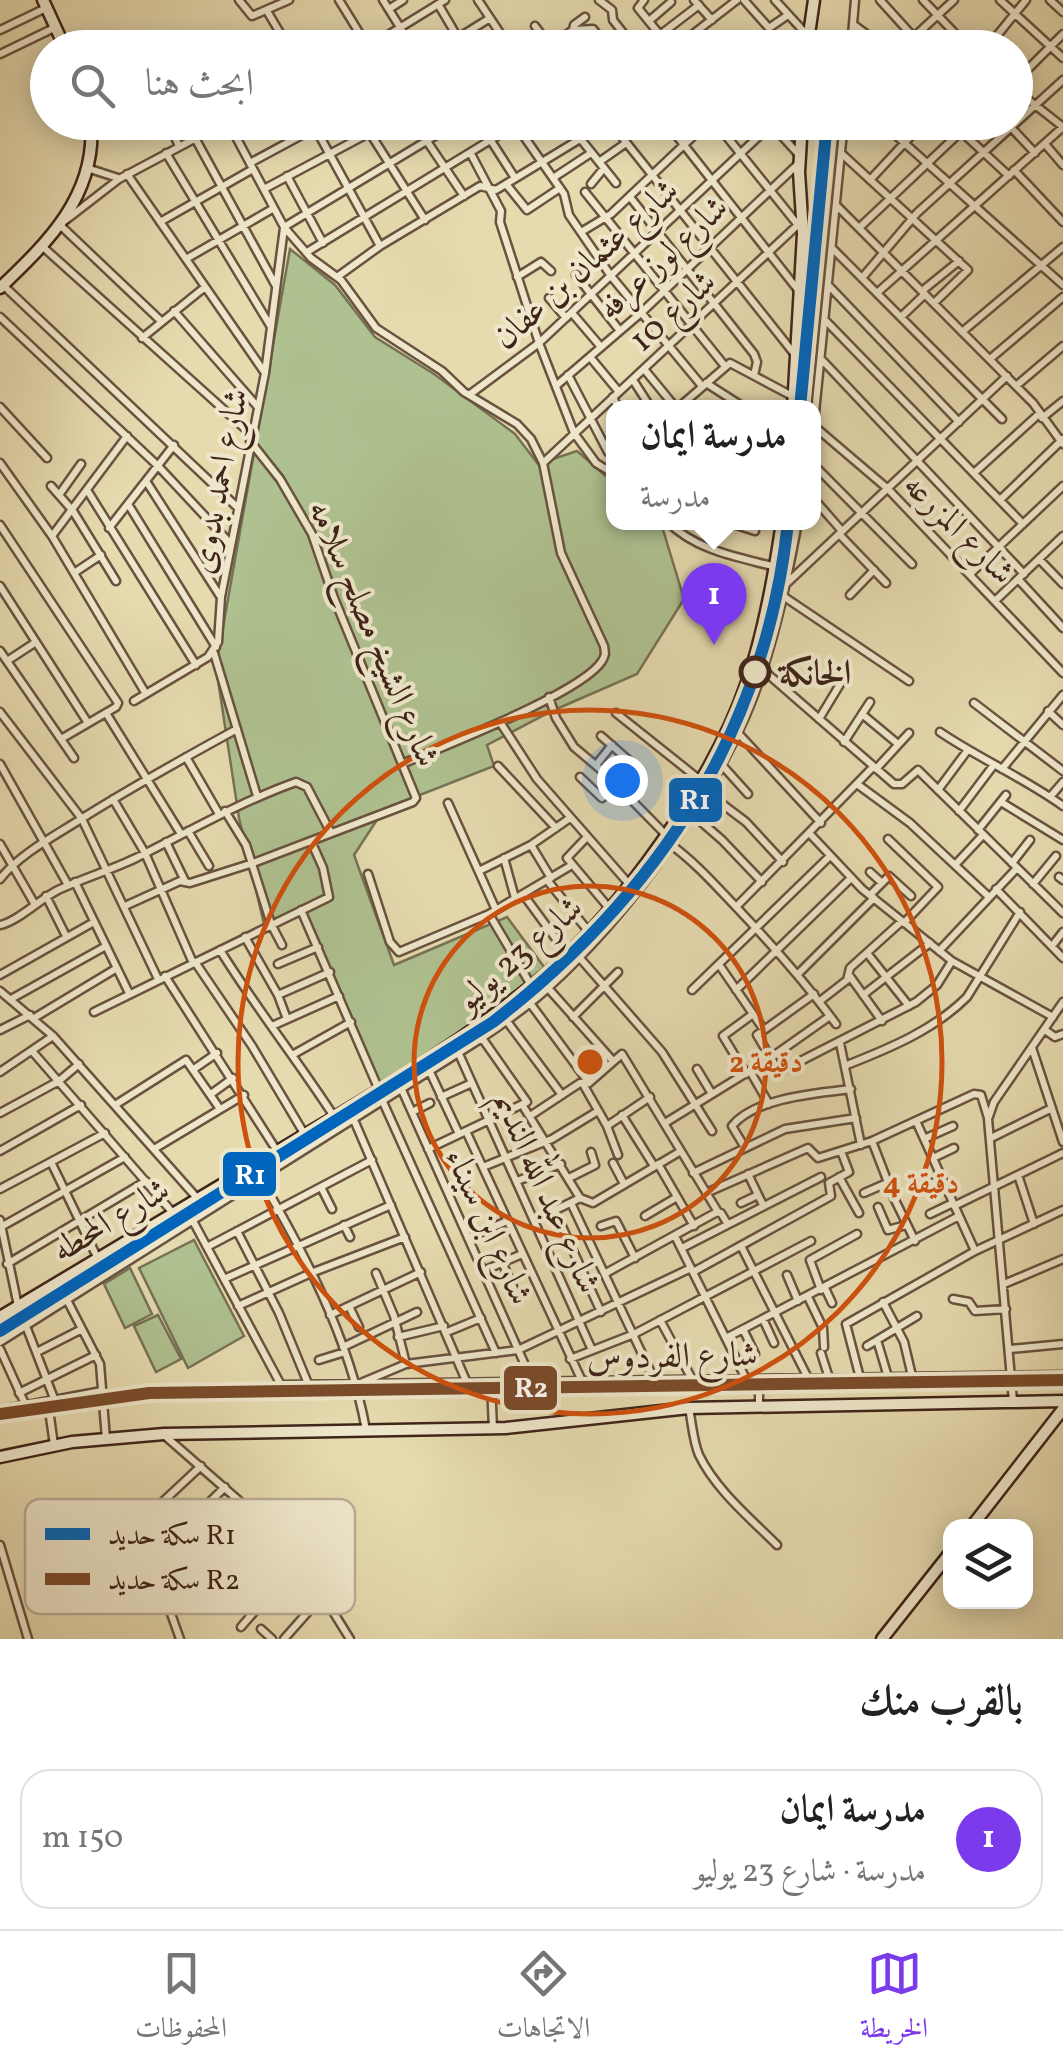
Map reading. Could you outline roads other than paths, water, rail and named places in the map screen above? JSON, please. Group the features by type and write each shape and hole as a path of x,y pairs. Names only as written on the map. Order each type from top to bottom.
{"street":[{"path":"239,0 252,16 289,0"},
{"path":"339,0 357,30"},
{"path":"383,0 403,30"},
{"path":"389,9 402,0"},
{"path":"478,0 498,30"},
{"path":"600,0 613,13 621,30"},
{"path":"608,7 614,0"},
{"path":"644,0 638,8 656,30"},
{"path":"699,30 741,0 769,28 788,15"},
{"path":"775,0 799,30"},
{"path":"853,30 855,0"},
{"path":"880,0 905,30"},
{"path":"924,0 952,30"},
{"path":"921,30 954,0"},
{"path":"1000,0 1063,58"},
{"path":"1001,30 1026,0"},
{"path":"1050,0 1063,12"},
{"path":"396,30 441,2 454,30"},
{"path":"648,21 671,2"},
{"path":"665,30 697,2 712,20"},
{"path":"808,30 810,3"},
{"path":"0,30 45,4 57,30"},
{"path":"270,6 281,30"},
{"path":"584,17 574,25 574,30 594,30"},
{"path":"471,30 490,18"},
{"path":"853,24 861,30"},
{"path":"535,26 538,30"},
{"path":"50,30 56,27"},
{"path":"1033,64 1063,34"},
{"path":"0,54 30,40"},
{"path":"877,293 1063,127 1035,106 1063,80"},
{"path":"63,224 87,168 90,140"},
{"path":"176,140 179,146"},
{"path":"191,140 123,176 63,224 2,286 238,508"},
{"path":"196,140 277,287"},
{"path":"237,140 284,227 337,276 381,334 442,370 470,396 517,424 530,439 543,463 561,553 605,653 594,670 549,697 402,764"},
{"path":"160,222 291,140"},
{"path":"322,140 380,246"},
{"path":"264,189 348,140"},
{"path":"375,140 425,220"},
{"path":"284,227 430,140"},
{"path":"307,252 492,140 515,178"},
{"path":"528,140 566,197 567,211 612,276 668,347 704,384 731,400"},
{"path":"337,276 480,186 496,190 577,140"},
{"path":"581,140 616,183"},
{"path":"624,140 796,357"},
{"path":"679,140 798,290"},
{"path":"581,232 606,218 689,140"},
{"path":"727,140 800,223"},
{"name":"شارع عثمان بن عفان","path":"470,396 539,343 756,140"},
{"path":"785,140 799,160"},
{"path":"793,400 801,140"},
{"path":"817,400 842,140"},
{"path":"902,140 1063,284"},
{"path":"870,180 908,140"},
{"path":"859,228 952,140"},
{"path":"972,140 1063,222"},
{"path":"862,278 912,218 995,140"},
{"path":"1022,140 1035,153"},
{"path":"427,142 464,196"},
{"path":"591,184 601,165 626,143"},
{"path":"1045,144 1063,165"},
{"path":"166,153 272,328"},
{"path":"553,178 591,153"},
{"path":"841,153 968,272 934,303"},
{"path":"471,154 501,212 500,222 517,278 574,433 587,453 606,466"},
{"name":"شارع لوز عرفه","path":"556,385 664,292 799,160"},
{"path":"87,168 123,176 160,222 265,373"},
{"path":"287,176 323,243"},
{"path":"506,184 528,210 560,188"},
{"path":"585,192 692,327 727,364 754,375 790,400"},
{"path":"630,197 756,358 754,375"},
{"path":"837,206 1016,386 1062,442 1000,500"},
{"path":"186,259 274,208"},
{"name":"شارع 10","path":"610,400 800,223"},
{"path":"63,224 162,322"},
{"name":"شارع احمد بدوى","path":"215,649 221,596 265,373 284,227"},
{"name":"شارع الشيخ مصلح سلامه","path":"43,247 251,438 312,534 416,798 331,832"},
{"path":"962,332 1063,247"},
{"path":"834,249 1002,420"},
{"path":"517,278 541,262 551,272"},
{"path":"901,317 959,262"},
{"path":"576,275 620,331"},
{"path":"142,338 205,286"},
{"path":"830,287 958,422"},
{"path":"549,298 601,348"},
{"path":"990,359 1063,298"},
{"path":"174,312 257,406"},
{"path":"0,318 158,466 231,544"},
{"path":"826,322 1023,524"},
{"path":"1016,386 1063,346"},
{"path":"590,356 617,400"},
{"path":"822,360 998,547 1063,628"},
{"path":"687,400 727,364"},
{"path":"644,369 673,400"},
{"path":"568,375 606,448"},
{"path":"786,584 1006,376"},
{"path":"632,380 646,400"},
{"path":"974,473 1063,400"},
{"name":"شارع 10","path":"543,463 606,403"},
{"path":"0,406 47,458"},
{"name":"شارع المزرعه","path":"821,430 888,488 1063,673"},
{"path":"52,536 126,436"},
{"path":"110,528 174,445"},
{"path":"0,463 52,536 146,694"},
{"path":"58,494 81,464"},
{"path":"821,472 912,564"},
{"path":"146,481 221,596"},
{"path":"51,486 73,511 116,580"},
{"path":"970,572 1063,486"},
{"path":"87,490 196,665"},
{"path":"128,504 215,649 257,796"},
{"path":"821,508 886,583"},
{"path":"0,525 117,701 116,707 61,739"},
{"path":"677,530 706,547 776,567"},
{"path":"682,535 684,530"},
{"name":"شارع 23 يوليو","path":"197,1198 335,1118 381,1097 573,956 667,839 702,785 747,683 776,567 781,530"},
{"path":"25,1404 0,1346 354,1120 381,1097 402,1090 482,1038 548,988 573,956 618,915 667,839 691,813 702,785 738,733 762,669 796,530"},
{"path":"996,600 1062,540"},
{"path":"74,572 101,555"},
{"path":"1039,559 1063,584"},
{"path":"850,594 874,570"},
{"path":"0,586 88,724"},
{"path":"783,596 909,681"},
{"path":"7,662 36,642"},
{"path":"134,700 196,665 215,649"},
{"path":"0,651 74,758"},
{"path":"762,669 897,785 918,770 1063,913"},
{"path":"819,719 842,681"},
{"path":"959,811 1063,695"},
{"path":"549,697 574,748 700,867 798,974 836,1024"},
{"path":"844,742 870,702"},
{"path":"974,703 1063,770"},
{"path":"1048,711 1063,725"},
{"path":"0,712 82,819 162,978 217,1053 277,1151"},
{"path":"106,713 209,866"},
{"path":"616,713 746,822 783,862"},
{"path":"862,714 898,744"},
{"path":"500,722 527,766 628,884"},
{"path":"0,879 11,866 46,841 237,729"},
{"path":"736,908 909,732"},
{"path":"940,732 1063,806"},
{"path":"738,733 821,823"},
{"path":"601,736 634,765"},
{"path":"596,766 612,746"},
{"path":"938,790 967,750"},
{"path":"186,757 254,863 270,924 282,946"},
{"path":"0,764 94,922 129,993"},
{"path":"720,764 748,794"},
{"path":"498,766 556,828"},
{"path":"580,777 602,798 616,785"},
{"path":"0,925 11,922 46,896 145,853 222,812 300,782 310,791 331,832 254,863 180,882 125,906"},
{"path":"1050,797 1063,782"},
{"path":"857,784 910,823 989,897"},
{"path":"955,865 1004,798 1063,840"},
{"path":"113,799 145,853 194,962 252,1046 306,1135"},
{"path":"448,804 493,912 531,985"},
{"path":"691,813 762,882"},
{"path":"479,871 531,845 570,818"},
{"path":"810,834 850,878 952,961 1053,1017"},
{"path":"586,838 568,855 610,909"},
{"path":"888,839 938,887 850,968 844,982 761,1032 756,1039 781,1072 909,1006 937,985 952,961"},
{"path":"939,951 996,889 1030,840"},
{"path":"94,1012 330,895 310,841"},
{"path":"166,842 186,883"},
{"path":"0,844 34,903"},
{"path":"531,845 549,879 589,932"},
{"path":"692,990 830,856"},
{"path":"1033,884 1056,856"},
{"path":"504,858 520,896 662,1052 712,1130"},
{"path":"368,874 390,942 399,952 493,912 572,865"},
{"path":"870,872 881,882"},
{"path":"798,974 889,876 911,896"},
{"path":"736,990 850,878"},
{"path":"996,889 1063,958"},
{"path":"46,896 66,936"},
{"path":"301,910 496,1353"},
{"path":"847,1066 928,1028 963,1001 1020,912"},
{"path":"0,975 94,922"},
{"path":"1052,946 1063,932"},
{"path":"245,937 278,994 287,1019"},
{"path":"863,994 930,943"},
{"path":"11,1000 106,946"},
{"path":"278,964 318,947"},
{"path":"220,950 335,1118"},
{"path":"867,953 909,1006"},
{"path":"720,966 761,1032"},
{"path":"0,1030 32,1017 116,968"},
{"path":"278,994 330,972"},
{"path":"574,1017 618,972"},
{"path":"849,974 882,1021"},
{"path":"548,988 612,1061"},
{"path":"0,991 54,1036 197,1198"},
{"path":"271,1026 339,996"},
{"path":"988,1119 994,1102 1063,1002"},
{"path":"530,1003 586,1083 618,1155"},
{"path":"753,1014 722,1036 769,1104"},
{"path":"666,1123 770,1059 830,1016"},
{"path":"506,1020 562,1095"},
{"path":"294,1054 350,1022"},
{"path":"1045,1030 1055,1037 1063,1034"},
{"path":"0,1072 54,1036"},
{"path":"482,1038 580,1198 593,1202 681,1151"},
{"path":"840,1043 861,1145"},
{"path":"1032,1048 1063,1142"},
{"path":"32,1051 174,1212"},
{"path":"194,1069 217,1053"},
{"name":"شارع عبد الله النديم","path":"459,1054 592,1350"},
{"path":"530,1116 586,1083 620,1054 727,1223"},
{"path":"116,1105 184,1060 220,1109"},
{"path":"0,1114 59,1081 79,1064"},
{"path":"697,1069 712,1094"},
{"path":"430,1072 482,1167 582,1382"},
{"path":"211,1094 233,1078"},
{"path":"441,1096 472,1082"},
{"path":"744,1146 732,1126 734,1121 769,1104 851,1089"},
{"name":"شارع ابن سيناء","path":"402,1090 533,1383"},
{"path":"706,1193 812,1149 818,1158 872,1141 978,1093 991,1138 1013,1402"},
{"path":"154,1149 244,1095"},
{"path":"607,1126 650,1097"},
{"path":"412,1112 430,1103"},
{"path":"428,1149 524,1103"},
{"path":"0,1151 81,1105"},
{"path":"991,1138 1052,1108"},
{"path":"482,1167 547,1141 598,1111"},
{"path":"622,1115 694,1226"},
{"path":"693,1173 744,1146 796,1126 856,1118"},
{"path":"354,1120 467,1382"},
{"path":"916,1120 975,1251"},
{"path":"924,1139 952,1126"},
{"path":"0,1189 106,1133"},
{"path":"872,1141 887,1184 915,1241"},
{"path":"933,1158 954,1148"},
{"path":"840,1151 843,1176 859,1213"},
{"path":"569,1178 595,1164 591,1152"},
{"path":"930,1214 1063,1153"},
{"path":"18,1306 1,1223 66,1192 125,1156"},
{"path":"207,1247 372,1160"},
{"path":"51,1162 98,1259"},
{"path":"613,1163 624,1184"},
{"path":"517,1181 560,1164"},
{"path":"253,1166 330,1315 357,1385 366,1430"},
{"path":"748,1174 763,1204"},
{"path":"1018,1175 1034,1224"},
{"path":"682,1248 821,1176"},
{"path":"357,1385 406,1364 518,1350 558,1333 740,1246 831,1196 828,1184 843,1176"},
{"path":"918,1190 942,1179"},
{"path":"8,1264 146,1181"},
{"path":"864,1193 887,1184"},
{"path":"321,1187 332,1209"},
{"path":"741,1203 758,1195"},
{"path":"645,1216 677,1197"},
{"name":"شارع المحطه","path":"0,1317 197,1198"},
{"path":"535,1220 580,1198"},
{"path":"571,1203 654,1379"},
{"path":"224,1279 391,1205"},
{"path":"878,1207 888,1230 906,1225"},
{"path":"555,1210 601,1312"},
{"path":"860,1378 844,1327 975,1251 1063,1210"},
{"path":"606,1273 718,1212"},
{"path":"726,1338 959,1216"},
{"path":"601,1226 615,1220 635,1258"},
{"path":"468,1238 507,1221"},
{"path":"194,1222 238,1306 405,1236"},
{"path":"344,1225 350,1237"},
{"path":"237,1231 309,1386"},
{"path":"832,1302 810,1260 857,1234"},
{"path":"675,1236 746,1379"},
{"path":"570,1359 634,1334 811,1241"},
{"path":"740,1246 808,1378"},
{"path":"483,1271 522,1254"},
{"path":"1004,1284 1063,1260"},
{"path":"502,1262 514,1289"},
{"path":"330,1315 420,1272"},
{"path":"376,1274 406,1364"},
{"path":"786,1275 798,1302"},
{"path":"808,1296 820,1321 829,1378"},
{"path":"953,1299 969,1302 974,1311 1006,1309"},
{"path":"67,1300 96,1356 106,1439"},
{"path":"883,1302 908,1354 912,1376"},
{"name":"شارع الفردوس","path":"238,1306 282,1385 1063,1375"},
{"path":"349,1306 359,1327"},
{"path":"320,1360 417,1312"},
{"path":"867,1346 917,1316"},
{"path":"398,1337 446,1329 480,1318"},
{"path":"763,1319 774,1343"},
{"path":"660,1320 692,1379"},
{"path":"26,1326 49,1379 52,1401"},
{"path":"37,1352 82,1329"},
{"path":"743,1329 755,1354"},
{"path":"877,1340 888,1377"},
{"path":"1010,1348 1063,1344"},
{"path":"19,1393 96,1356"},
{"path":"759,1405 760,1379"},
{"path":"491,1383 493,1429"},
{"path":"0,1410 102,1391"},
{"path":"52,1401 46,1405 54,1445"},
{"path":"0,1457 54,1445 164,1434 493,1429 688,1408 759,1405 1063,1401"},
{"path":"688,1408 697,1450 705,1465 777,1545"},
{"path":"977,1519 1063,1409"},
{"path":"164,1434 239,1499"},
{"path":"165,1499 201,1466"},
{"path":"213,1499 225,1487"},
{"path":"0,1545 28,1639"},
{"path":"882,1639 943,1562"},
{"path":"171,1614 180,1639"},
{"path":"241,1627 252,1614"},
{"path":"284,1639 306,1614"},
{"path":"334,1614 350,1639"},
{"path":"261,1629 272,1639"}],"rail line":[{"name":"R1","path":"801,400 825,140"},
{"name":"R1","path":"0,1331 493,1022 552,973 605,920 653,863 694,803 728,739 756,670 776,598 787,530"},
{"name":"R2","path":"0,1414 149,1393 1063,1380"}],"place":[{"name":"مدرسة ايمان","path":"714,645"},
{"name":"الخانكة","path":"755,672"}]}
